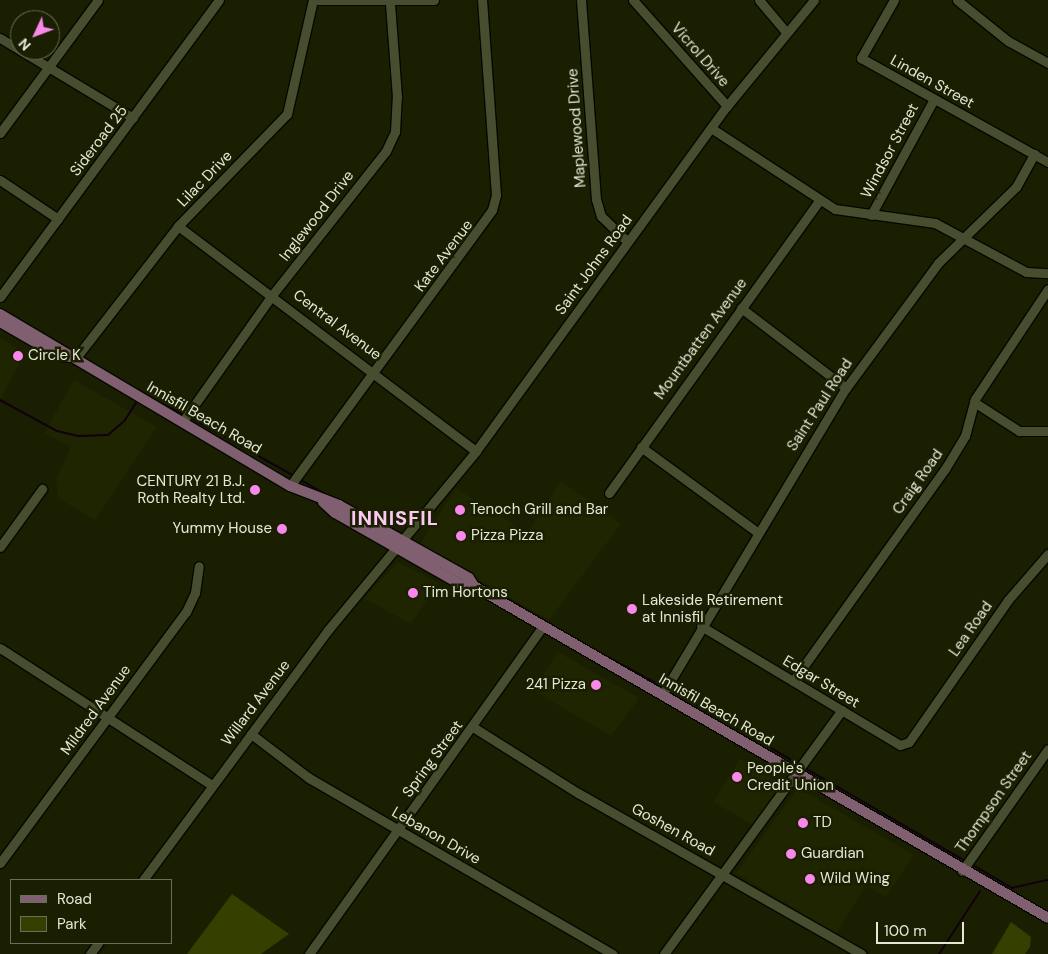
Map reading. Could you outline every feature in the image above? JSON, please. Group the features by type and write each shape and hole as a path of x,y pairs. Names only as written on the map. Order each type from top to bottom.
{"main road":[{"name":"Innisfil Beach Road","path":"0,314 65,349 73,358 183,420 290,486 323,502 339,505 401,545 469,578 474,586 962,871 1048,918"},
{"name":"Innisfil Beach Road","path":"0,322 59,356 73,358"}],"street":[{"path":"0,134 98,0"},
{"name":"Sideroad 25","path":"0,297 219,0"},
{"path":"315,0 390,3 434,0"},
{"name":"Lilac Drive","path":"73,358 178,226 287,114 315,0"},
{"name":"Kate Avenue","path":"290,486 492,210 496,194 482,0"},
{"name":"Maplewood Drive","path":"581,0 596,199 600,216 628,242"},
{"name":"Vicrol Drive","path":"634,0 727,106"},
{"path":"759,0 786,32"},
{"name":"Saint Johns Road","path":"401,545 476,451 727,106 814,0"},
{"name":"Linden Street","path":"894,0 861,58 1048,162"},
{"path":"957,0 1008,41 1048,63"},
{"name":"Inglewood Drive","path":"183,420 273,294 386,151 395,132 390,3"},
{"path":"0,38 133,118"},
{"name":"Windsor Street","path":"871,215 934,100"},
{"path":"712,128 818,202 871,215 935,223 960,239 1026,272 1048,273"},
{"name":"Saint Paul Road","path":"662,695 757,532 846,388 911,297 960,239 1016,187 1034,154"},
{"path":"0,180 58,219"},
{"name":"Mountbatten Avenue","path":"609,493 740,308 818,202"},
{"name":"Central Avenue","path":"178,226 273,294 375,371 476,451"},
{"name":"Craig Road","path":"793,681 945,469 965,436 974,402 1048,289"},
{"path":"740,308 846,388"},
{"path":"974,402 1019,431 1048,431"},
{"path":"641,447 757,532"},
{"path":"0,548 42,489"},
{"name":"Willard Avenue","path":"145,879 212,785 328,630 401,545"},
{"name":"Lea Road","path":"921,724 1008,600 1048,554"},
{"name":"Mildred Avenue","path":"0,863 186,612 195,593 199,566"},
{"name":"Spring Street","path":"309,954 473,727 543,626"},
{"name":"Edgar Street","path":"701,626 900,745 909,742 921,724"},
{"path":"0,648 212,785"},
{"path":"664,954 842,710"},
{"name":"Goshen Road","path":"473,727 578,793 861,954"},
{"name":"Lebanon Drive","path":"250,734 309,778 613,954"},
{"name":"Thompson Street","path":"962,871 1048,749"}],"shaded area":[{"path":"0,338 25,353 1,398 0,397"},
{"path":"74,380 157,427 95,520 58,498 56,479 71,447 44,433"},
{"path":"561,481 621,524 549,620 419,546 456,488 527,533"},
{"path":"398,562 439,583 411,624 364,598"},
{"path":"558,652 639,698 611,736 533,690"},
{"path":"740,759 783,784 753,825 713,802"},
{"path":"798,788 914,855 886,897 866,885 836,934 736,873"}],"green space":[{"path":"232,894 289,934 261,954 187,954"},
{"path":"1011,922 1031,937 1030,947 1025,954 992,954"}],"waterway":[{"path":"143,395 182,413"},
{"path":"0,400 57,431 79,436 108,435 125,420 138,400"},
{"path":"191,418 292,475"},
{"path":"301,480 331,497"},
{"path":"506,598 593,649"},
{"path":"602,654 661,686"},
{"path":"670,690 797,763"},
{"path":"805,768 964,860"},
{"path":"973,865 1012,888 1048,880"},
{"path":"939,954 980,891"}],"place":[{"name":"Circle K","path":"18,356"},
{"name":"CENTURY 21 B.J. Roth Realty Ltd.","path":"255,490"},
{"name":"Tenoch Grill and Bar","path":"460,510"},
{"name":"Yummy House","path":"282,529"},
{"name":"Pizza Pizza","path":"461,536"},
{"name":"Tim Hortons","path":"413,593"},
{"name":"Lakeside Retirement at Innisfil","path":"632,609"},
{"name":"241 Pizza","path":"596,685"},
{"name":"People's Credit Union","path":"737,777"},
{"name":"TD","path":"803,823"},
{"name":"Guardian","path":"791,854"},
{"name":"Wild Wing","path":"810,879"}],"district":[{"name":"INNISFIL","path":"395,518"}]}
